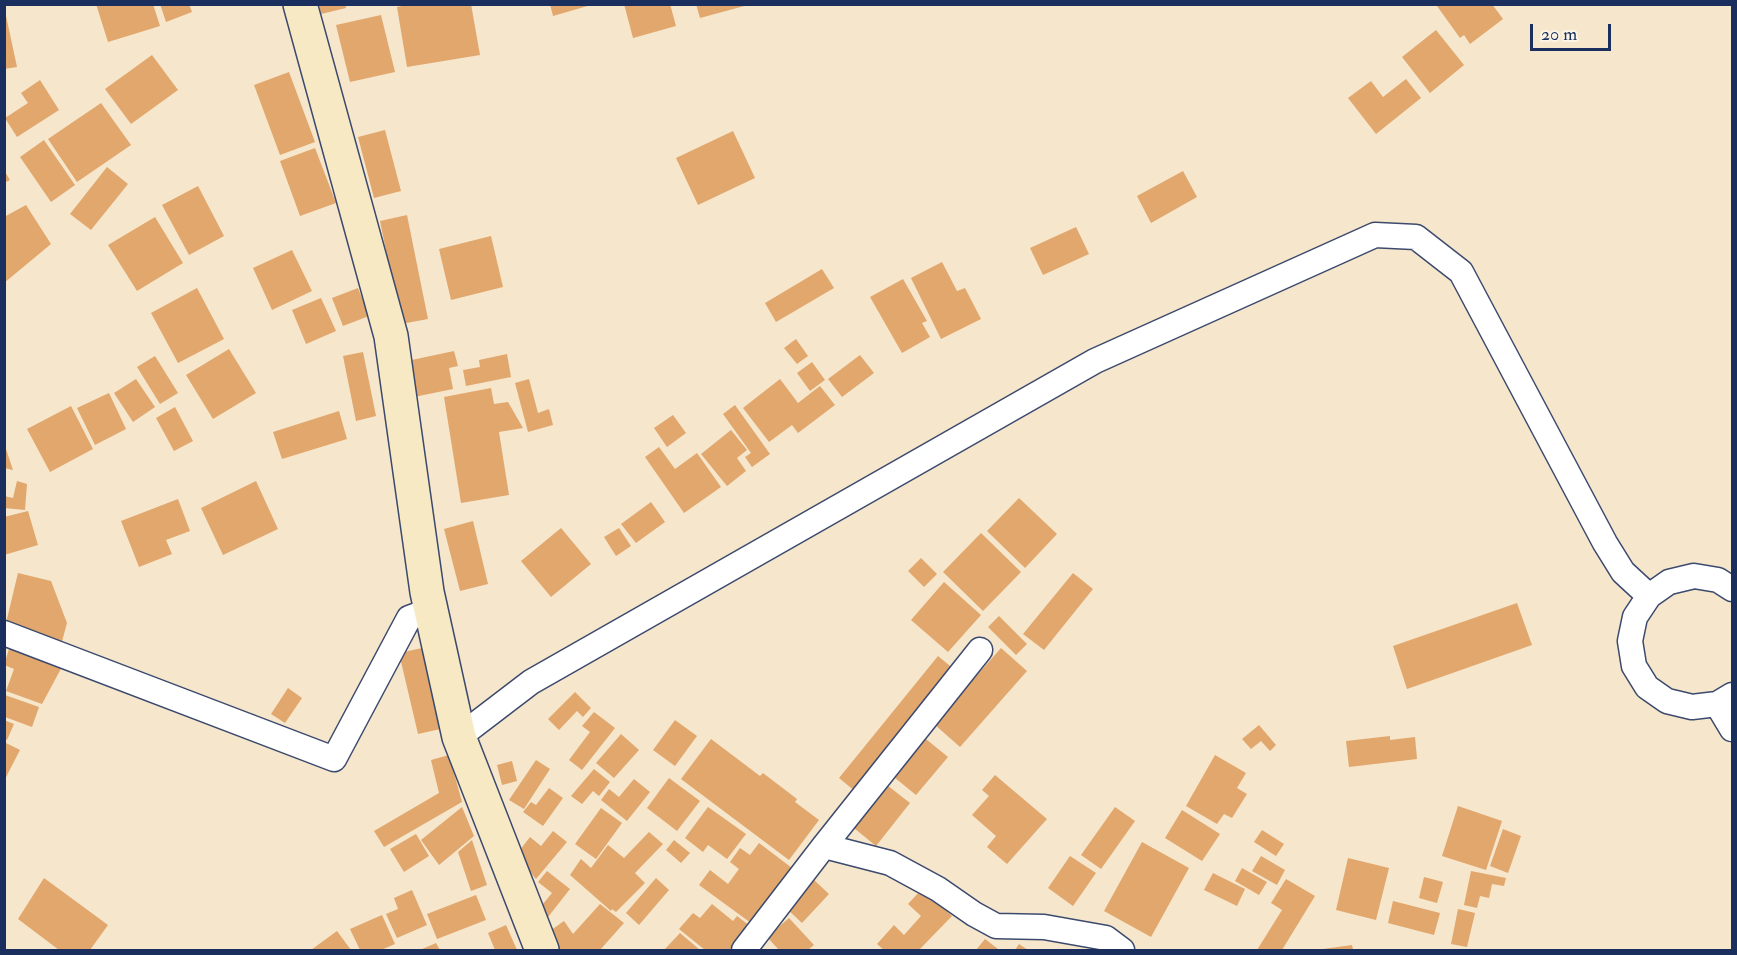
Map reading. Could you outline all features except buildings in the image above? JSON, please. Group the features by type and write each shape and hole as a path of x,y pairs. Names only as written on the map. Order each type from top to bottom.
{"main road":[{"path":"300,4 392,336 427,592 459,738 542,951"}],"street":[{"path":"459,738 531,682 1095,361 1375,235 1416,237 1461,272 1605,543 1623,572 1649,596"},
{"path":"1728,581 1694,576 1669,582 1649,596 1635,617 1629,641 1634,666 1647,687 1667,701 1692,707 1725,699 1732,729"},
{"path":"4,633 333,759 409,618 431,610"},
{"path":"744,951 824,846 980,650"},
{"path":"824,846 890,863 938,889 996,926 1044,927 1106,938 1122,951"}]}
